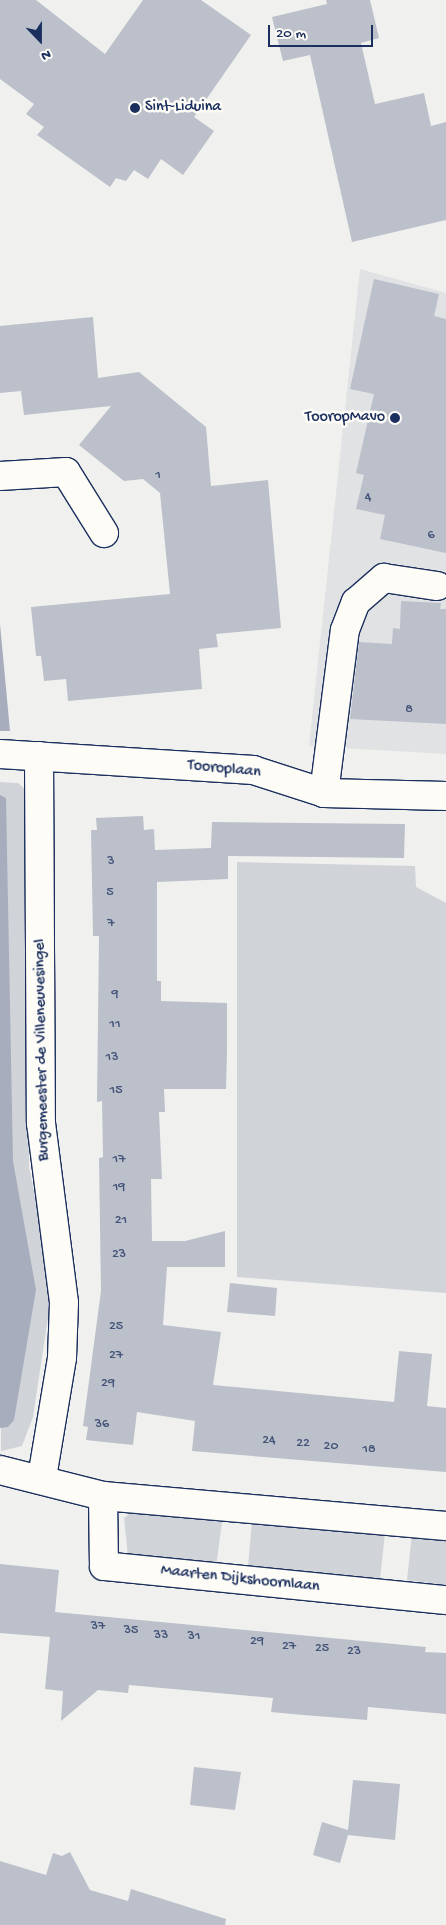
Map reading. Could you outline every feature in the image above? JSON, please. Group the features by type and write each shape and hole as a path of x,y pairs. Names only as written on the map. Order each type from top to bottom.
{"street":[{"path":"1,476 66,472 104,533"},
{"path":"324,793 345,630 356,602 384,578 437,586"},
{"name":"Tooroplaan","path":"18,755 254,770 324,793 446,796"},
{"name":"Burgemeester de Villeneuvesingel","path":"18,755 41,1123 64,1303 62,1358 42,1478"},
{"path":"0,1470 42,1478 103,1496 446,1526"},
{"name":"Maarten Dijkshoornlaan","path":"103,1496 104,1566 446,1600"}],"shaded area":[{"name":"TooropMavo","path":"360,269 446,293 446,754 309,746"},
{"path":"0,782 18,783 26,790 29,1167 46,1250 49,1311 33,1417 22,1446 1,1451"},
{"path":"237,862 415,866 416,887 446,903 446,1293 237,1277"},
{"path":"133,1511 222,1522 216,1567 128,1557 124,1518"},
{"path":"252,1520 385,1533 380,1580 248,1567"},
{"path":"412,1534 446,1538 446,1585 407,1580"}],"water":[{"path":"0,624 10,731 0,731"},
{"path":"0,795 6,798 13,1161 36,1290 14,1420 8,1427 0,1428"}],"building":[{"path":"0,0 36,0 105,54 143,0 201,0 251,35 194,117 214,131 183,175 161,159 148,179 134,170 126,181 116,178 110,187 37,135 44,127 26,114 34,104 0,79"},
{"path":"326,0 370,0 379,38 361,43 375,104 424,93 431,126 446,122 446,220 352,242 310,55 283,61 272,17 327,4"},
{"path":"374,279 439,294 434,316 446,319 446,553 380,539 385,515 356,509 364,475 356,473 374,394 350,389"},
{"path":"93,317 98,378 139,372 206,427 211,486 268,480 281,628 216,634 218,647 199,649 202,689 68,701 66,679 44,681 41,656 36,656 31,607 170,594 160,493 143,479 124,481 79,445 111,406 24,415 21,391 0,393 0,326"},
{"path":"401,601 441,603 440,609 446,609 446,724 350,719 359,642 392,644 393,628 400,629"},
{"path":"143,816 144,830 154,829 155,850 211,848 212,822 405,824 404,858 228,856 228,879 157,882 157,981 161,981 161,1001 227,1003 227,1052 226,1089 164,1089 165,1112 159,1112 162,1179 151,1179 152,1241 185,1241 225,1231 225,1267 167,1267 163,1325 221,1332 213,1385 394,1402 399,1351 432,1354 427,1406 446,1408 446,1472 192,1451 195,1421 137,1412 133,1445 86,1440 88,1427 83,1426 101,1291 99,1158 103,1157 102,1101 97,1102 99,936 93,936 91,830 97,830 96,818"},
{"path":"230,1283 277,1288 275,1316 227,1312"},
{"path":"0,1564 59,1570 55,1612 426,1647 425,1652 446,1653 446,1714 368,1707 367,1720 303,1715 271,1712 273,1698 129,1685 128,1693 98,1690 61,1721 63,1691 45,1689 50,1637 0,1633"},
{"path":"194,1767 241,1772 235,1810 190,1805"},
{"path":"353,1780 400,1784 395,1840 348,1835 340,1863 313,1855 322,1822 348,1830"},
{"path":"70,1852 90,1890 128,1901 131,1889 226,1919 225,1925 0,1925 0,1861 46,1875 53,1853 62,1856"}],"place":[{"name":"Sint-Liduina","path":"135,108"},
{"name":"TooropMavo","path":"395,418"}]}
